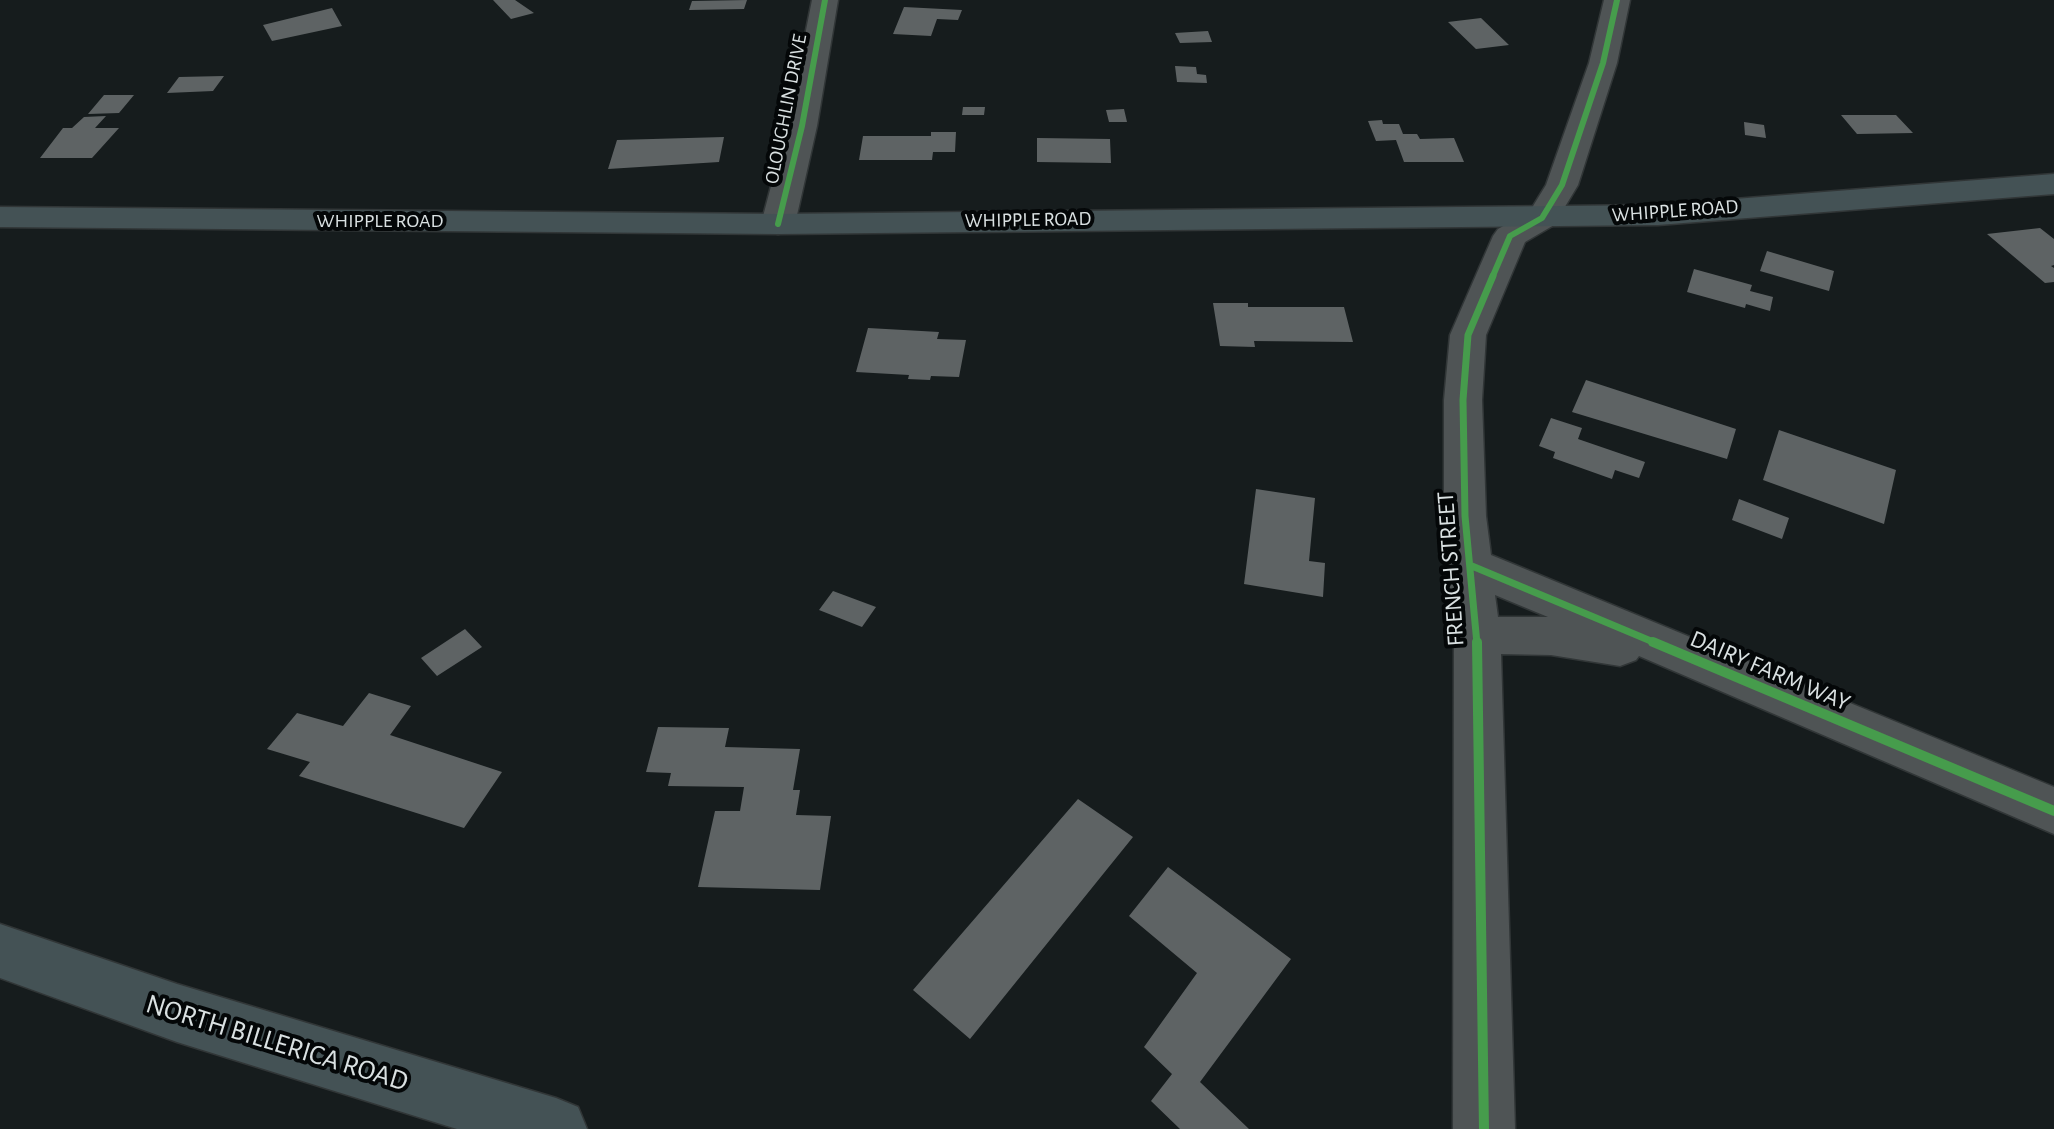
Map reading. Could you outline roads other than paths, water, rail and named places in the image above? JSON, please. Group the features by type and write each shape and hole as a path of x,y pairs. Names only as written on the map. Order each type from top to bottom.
{"main road":[{"name":"WHIPPLE ROAD","path":"0,217 778,224 1542,218 1658,215 2054,184"},
{"name":"NORTH BILLERICA ROAD","path":"0,951 177,1013 556,1129"}],"street":[{"name":"OLOUGHLIN DRIVE","path":"778,224 802,126 825,0"},
{"name":"FRENCH STREET","path":"1484,1129 1477,635 1465,516 1463,400 1468,335 1510,236 1542,218 1562,185 1603,63 1617,0"},
{"name":"DAIRY FARM WAY","path":"1472,566 2054,811"},
{"name":"DAIRY FARM WAY","path":"1477,635 1551,636 1682,656"}]}
